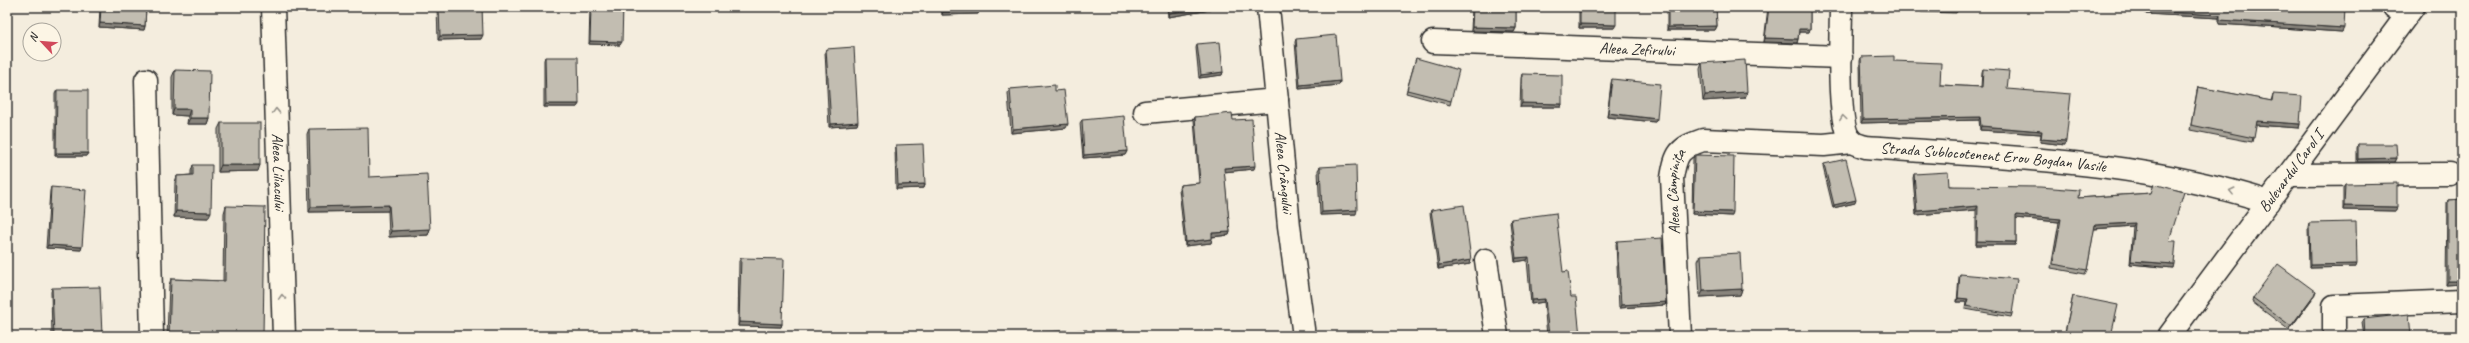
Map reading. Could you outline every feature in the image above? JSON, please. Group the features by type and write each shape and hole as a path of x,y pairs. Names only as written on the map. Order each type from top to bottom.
{"street":[{"name":"Aleea Liliacului","path":"273,7 284,336"},
{"name":"Aleea Crângului","path":"1268,7 1289,226 1304,336"},
{"path":"1841,7 1842,112 1845,130 1852,142"},
{"name":"Bulevardul Carol I","path":"2169,336 2289,175 2405,10"},
{"name":"Aleea Zefirului","path":"1433,42 1841,57"},
{"path":"146,80 152,336"},
{"path":"1145,112 1278,100"},
{"name":"Aleea Câmpinița","path":"1680,336 1672,178 1675,158 1685,146 1703,140 1824,145 1852,142"},
{"name":"Strada Sublocotenent Erou Bogdan Vasile","path":"1852,142 1866,147 2122,168 2215,187 2269,202"},
{"path":"2289,175 2450,174"},
{"path":"1486,260 1497,336"},
{"path":"2334,336 2334,306 2462,301"}],"building":[{"path":"101,7 146,7 145,26 100,23"},
{"path":"439,7 482,7 483,35 440,36"},
{"path":"591,7 623,7 622,42 590,41"},
{"path":"943,7 979,7 979,11 943,12"},
{"path":"1168,7 1209,7 1169,13"},
{"path":"1473,7 1516,7 1516,28 1472,27"},
{"path":"1580,7 1616,7 1616,25 1580,24"},
{"path":"1668,7 1716,7 1717,26 1668,27"},
{"path":"1769,7 1810,7 1810,29 1799,29 1798,39 1765,38"},
{"path":"1922,7 1958,7 1958,10 1922,9"},
{"path":"2148,7 2345,7 2344,28 2220,20 2220,15 2148,11"},
{"path":"1336,35 1340,81 1300,85 1296,39"},
{"path":"1220,42 1223,72 1201,75 1197,44"},
{"path":"854,47 858,122 831,124 826,49"},
{"path":"1894,56 1894,61 1941,63 1940,85 1982,87 1983,69 2009,71 2007,89 2071,94 2066,141 2041,139 2042,131 1981,126 1980,117 1863,119 1861,57"},
{"path":"545,57 578,57 579,104 546,104"},
{"path":"1416,58 1459,70 1451,101 1407,90"},
{"path":"1745,60 1747,92 1705,95 1702,63"},
{"path":"175,70 210,71 209,118 190,118 190,109 174,109"},
{"path":"1522,74 1562,75 1562,104 1522,103"},
{"path":"1612,79 1660,84 1657,119 1608,113"},
{"path":"1055,85 1055,91 1064,90 1068,124 1013,129 1010,89"},
{"path":"2198,87 2272,101 2273,94 2302,96 2300,124 2257,121 2254,138 2191,125"},
{"path":"57,90 88,90 88,153 56,153"},
{"path":"1232,113 1233,120 1252,119 1255,166 1224,168 1230,232 1212,233 1212,239 1186,242 1180,185 1200,183 1195,117"},
{"path":"1124,116 1127,151 1084,155 1082,120"},
{"path":"221,123 260,123 260,165 221,165"},
{"path":"368,128 369,177 427,174 430,229 391,231 389,205 311,207 309,129"},
{"path":"923,144 925,184 898,185 896,145"},
{"path":"2358,144 2396,144 2397,158 2358,159"},
{"path":"1695,155 1734,156 1733,212 1693,211"},
{"path":"1846,159 1856,200 1834,205 1824,164"},
{"path":"193,165 212,165 211,212 176,211 177,176 193,175"},
{"path":"1356,165 1357,210 1322,212 1320,167"},
{"path":"1948,172 1949,186 2040,187 2079,190 2078,198 2151,193 2154,184 2184,192 2169,241 2176,241 2174,264 2131,261 2135,223 2095,225 2087,270 2053,264 2061,219 2016,215 2016,242 1977,241 1978,206 1917,211 1914,174"},
{"path":"2397,183 2397,207 2344,206 2345,184"},
{"path":"51,187 86,190 82,247 48,245"},
{"path":"2462,199 2462,281 2448,281 2448,200"},
{"path":"1464,205 1471,260 1439,265 1431,210"},
{"path":"226,206 265,207 263,336 169,336 171,279 225,281"},
{"path":"1556,213 1563,272 1568,271 1571,297 1576,297 1580,336 1549,336 1545,299 1532,300 1529,257 1516,258 1511,219"},
{"path":"2356,222 2357,264 2310,265 2309,223"},
{"path":"1662,238 1666,302 1621,305 1617,241"},
{"path":"1740,253 1742,289 1703,291 1701,255"},
{"path":"741,258 784,259 782,324 739,322"},
{"path":"2278,264 2316,292 2291,326 2253,298"},
{"path":"1960,274 2017,279 2012,314 1966,306 1968,299 1958,298"},
{"path":"100,287 102,336 54,336 52,288"},
{"path":"2073,296 2118,305 2111,336 2078,336 2065,333"},
{"path":"2409,314 2411,336 2365,336 2364,319"},
{"path":"1087,330 1088,336 1040,336 1040,332"}]}
